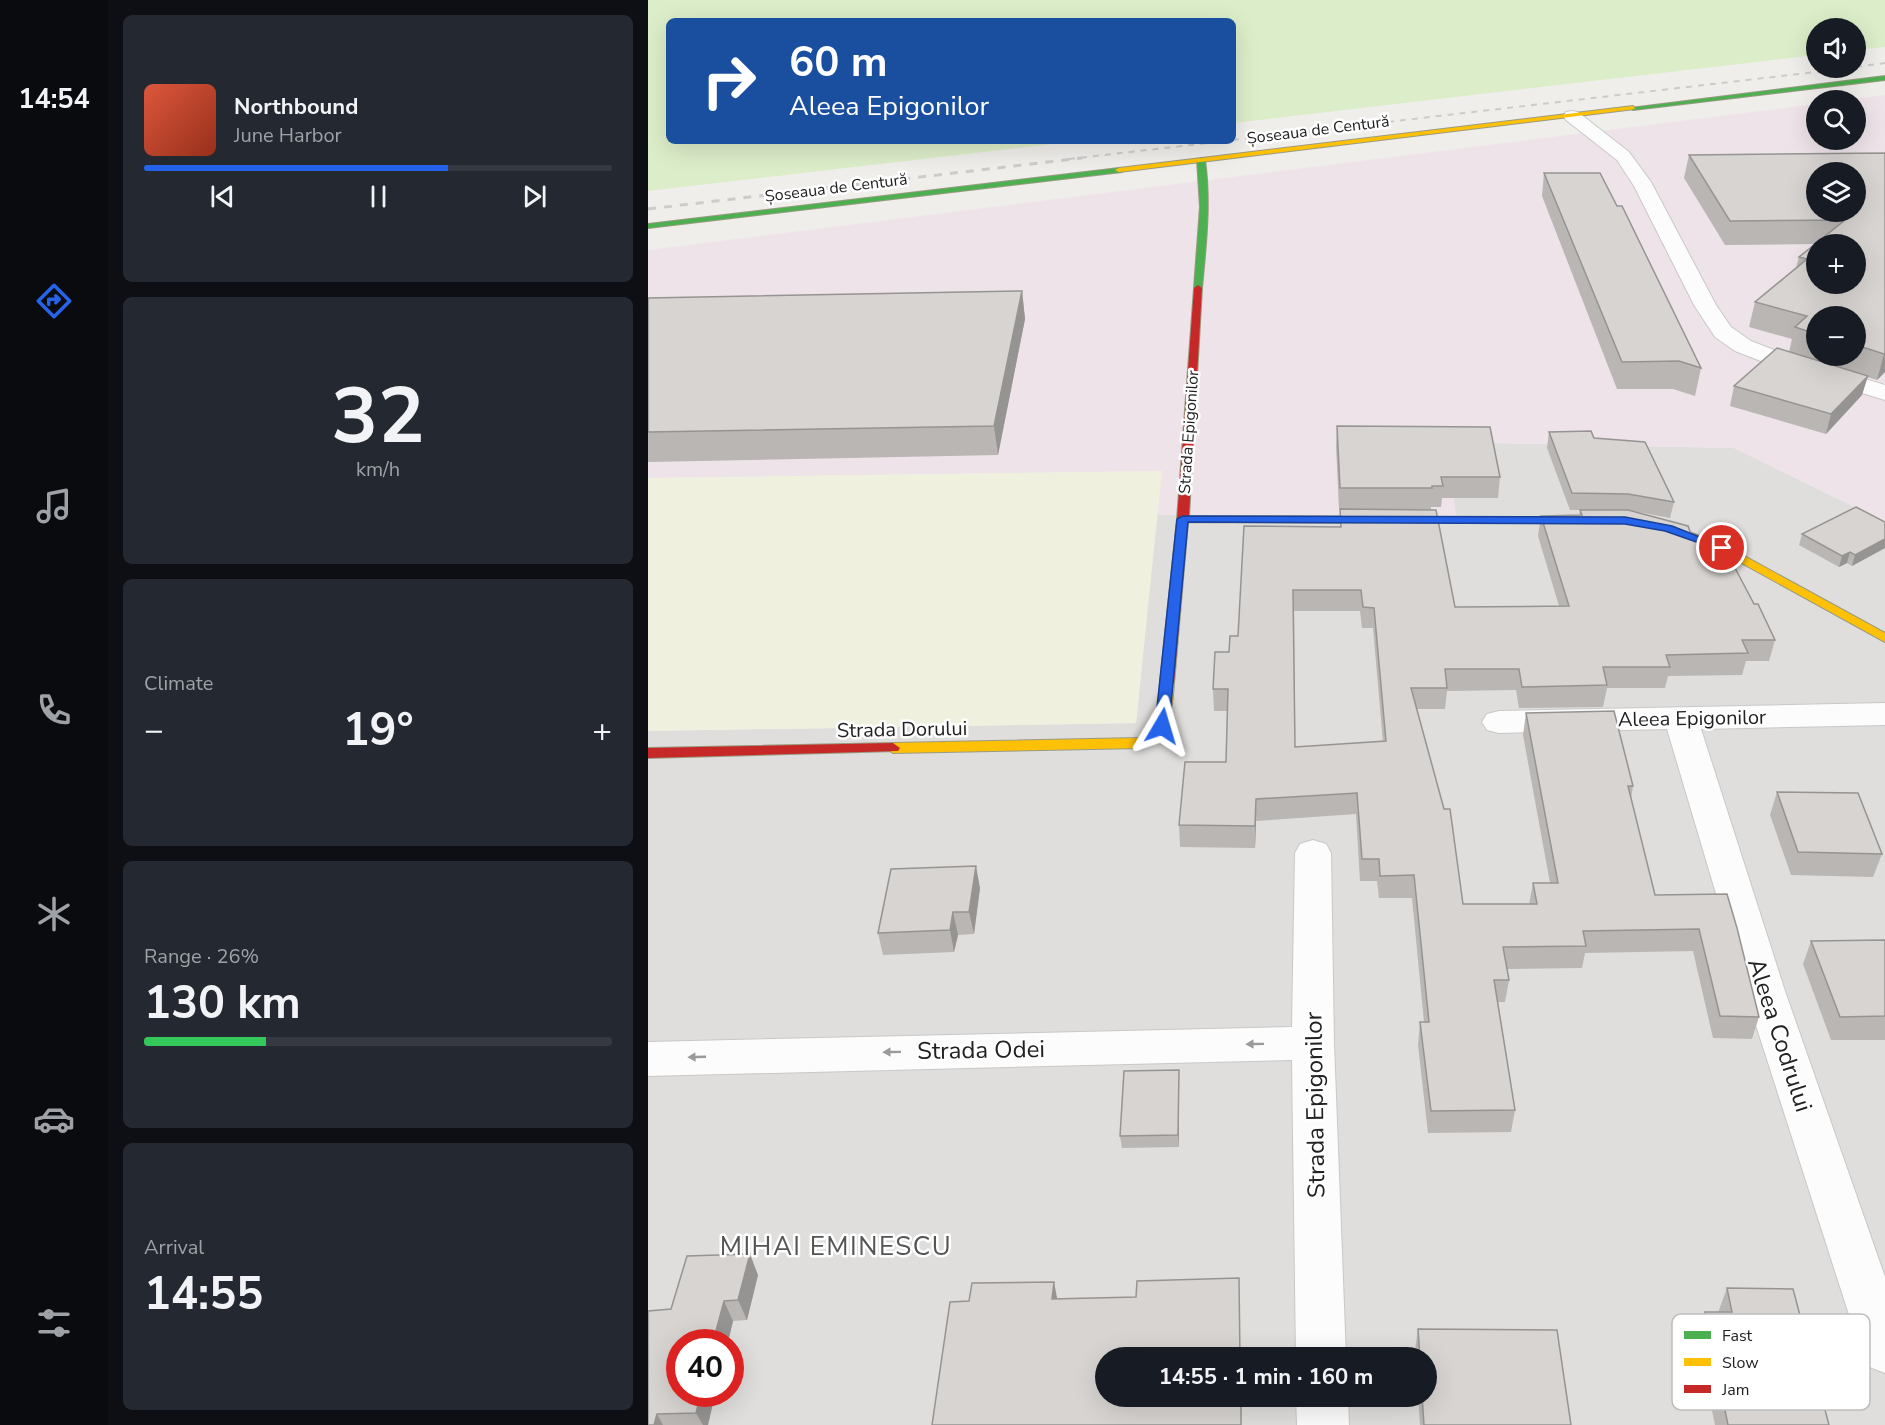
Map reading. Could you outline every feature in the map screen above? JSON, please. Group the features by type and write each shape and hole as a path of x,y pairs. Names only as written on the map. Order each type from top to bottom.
{"street":[{"name":"Șoseaua de Centură","path":"648,226 1885,78"},
{"path":"1572,116 1623,156 1644,186 1705,305 1723,332 1743,346 1779,360 1885,393"},
{"name":"Strada Epigonilor","path":"1155,738 1164,717 1183,519 1204,204 1201,160"},
{"path":"1183,519 1601,520"},
{"path":"1668,528 1722,548 1885,638"},
{"name":"Aleea Epigonilor","path":"1499,722 1885,714"},
{"name":"Aleea Codrului","path":"1681,719 1765,991 1885,1349"},
{"name":"Strada Dorului","path":"648,753 1141,743 1155,738"},
{"name":"Strada Epigonilor","path":"1313,853 1313,1043 1321,1347"},
{"name":"Strada Odei","path":"648,1059 1313,1043"},
{"path":"1322,1407 1323,1425"}],"shaded area":[{"path":"1885,95 1885,522 1734,448 1446,442 1456,516 1157,515 1161,471 648,478 648,250 1806,105 1806,150 1866,150 1866,97"},
{"path":"1445,442 1734,448 1885,522 1885,1425 648,1425 648,731 1136,723 1157,515 1456,516"}],"green space":[{"path":"648,0 1885,0 1885,47 1866,49 1866,18 1806,18 1806,56 1236,123 1236,18 666,18 666,144 1053,144 648,191"},
{"path":"1162,471 1136,723 648,731 648,478"}],"building":[{"path":"1885,153 1885,353 1866,348 1866,306 1806,306 1806,316 1755,302 1806,260 1806,294 1866,294 1866,234 1828,234 1843,222 1866,222 1866,162 1806,162 1806,220 1730,221 1689,155"},
{"path":"1544,173 1600,173 1617,206 1622,206 1701,368 1679,361 1622,362"},
{"path":"1806,251 1806,259 1799,257"},
{"path":"1022,291 994,426 648,432 648,298"},
{"path":"1806,317 1806,331 1795,327"},
{"path":"1777,348 1806,357 1806,366 1836,366 1868,376 1831,414 1734,386"},
{"path":"1337,426 1490,427 1500,477 1441,477 1443,486 1432,486 1432,488 1340,488"},
{"path":"1591,431 1594,438 1645,442 1674,502 1628,494 1572,493 1549,432"},
{"path":"1856,507 1885,522 1885,539 1855,555 1850,552 1842,556 1802,534"},
{"path":"1340,509 1436,510 1455,607 1569,606 1541,516 1582,515 1580,510 1628,510 1688,526 1691,534 1724,547 1754,604 1758,604 1775,640 1742,640 1748,653 1666,655 1670,667 1603,667 1607,685 1522,687 1519,669 1445,669 1447,688 1411,688 1444,809 1450,809 1463,904 1537,904 1533,883 1558,883 1526,713 1614,711 1633,786 1628,786 1655,895 1727,894 1759,1017 1720,1016 1699,929 1583,931 1586,946 1503,947 1509,980 1494,980 1515,1110 1431,1111 1420,1022 1429,1022 1414,875 1380,876 1379,859 1362,859 1357,793 1256,799 1255,826 1179,825 1185,762 1226,762 1228,689 1213,689 1215,652 1229,652 1230,636 1238,636 1244,526 1341,527","holes":["1293,590 1361,590 1363,607 1374,608 1386,741 1295,747"]},
{"path":"1777,792 1858,793 1882,854 1798,852"},
{"path":"976,866 969,912 953,912 950,930 878,933 891,869"},
{"path":"1885,940 1885,1016 1840,1017 1811,941"},
{"path":"1179,1070 1178,1135 1120,1136 1124,1071"},
{"path":"750,1254 738,1300 724,1301 716,1329 666,1329 666,1407 698,1407 696,1413 657,1414 654,1425 648,1425 648,1311 671,1309 687,1256"},
{"path":"1239,1278 1240,1347 1095,1347 1095,1407 1241,1407 1241,1425 932,1425 950,1302 969,1301 972,1283 1054,1282 1052,1299 1136,1297 1137,1281"},
{"path":"1727,1288 1793,1289 1800,1314 1705,1314 1705,1312 1732,1312"},
{"path":"1418,1329 1557,1330 1571,1425 1424,1425 1423,1407 1437,1407 1437,1347 1419,1347"},
{"path":"1725,1410 1825,1410 1829,1425 1728,1425"}],"railway":[{"path":"1866,66 1885,63"},
{"path":"1236,140 1806,73"},
{"path":"1069,159 1200,144"},
{"path":"648,209 1082,158"}],"traffic: fast":[{"path":"1633,108 1885,78"},
{"path":"1198,288 1204,207 1201,160"},
{"path":"648,226 1119,170"}],"traffic: slow":[{"path":"1119,170 1633,108"},
{"path":"1429,520 1586,520"},
{"path":"1684,533 1722,548 1885,638"},
{"path":"893,748 1141,743 1150,739 1161,726 1167,683"}],"traffic: jam":[{"path":"1167,683 1183,519 1198,288"},
{"path":"1183,519 1429,520"},
{"path":"648,753 893,748"}],"district":[{"name":"MIHAI EMINESCU","path":"836,1246"}],"route":[{"path":"1162,726 1183,519 1625,520 1668,528 1695,536 1722,548"}]}
